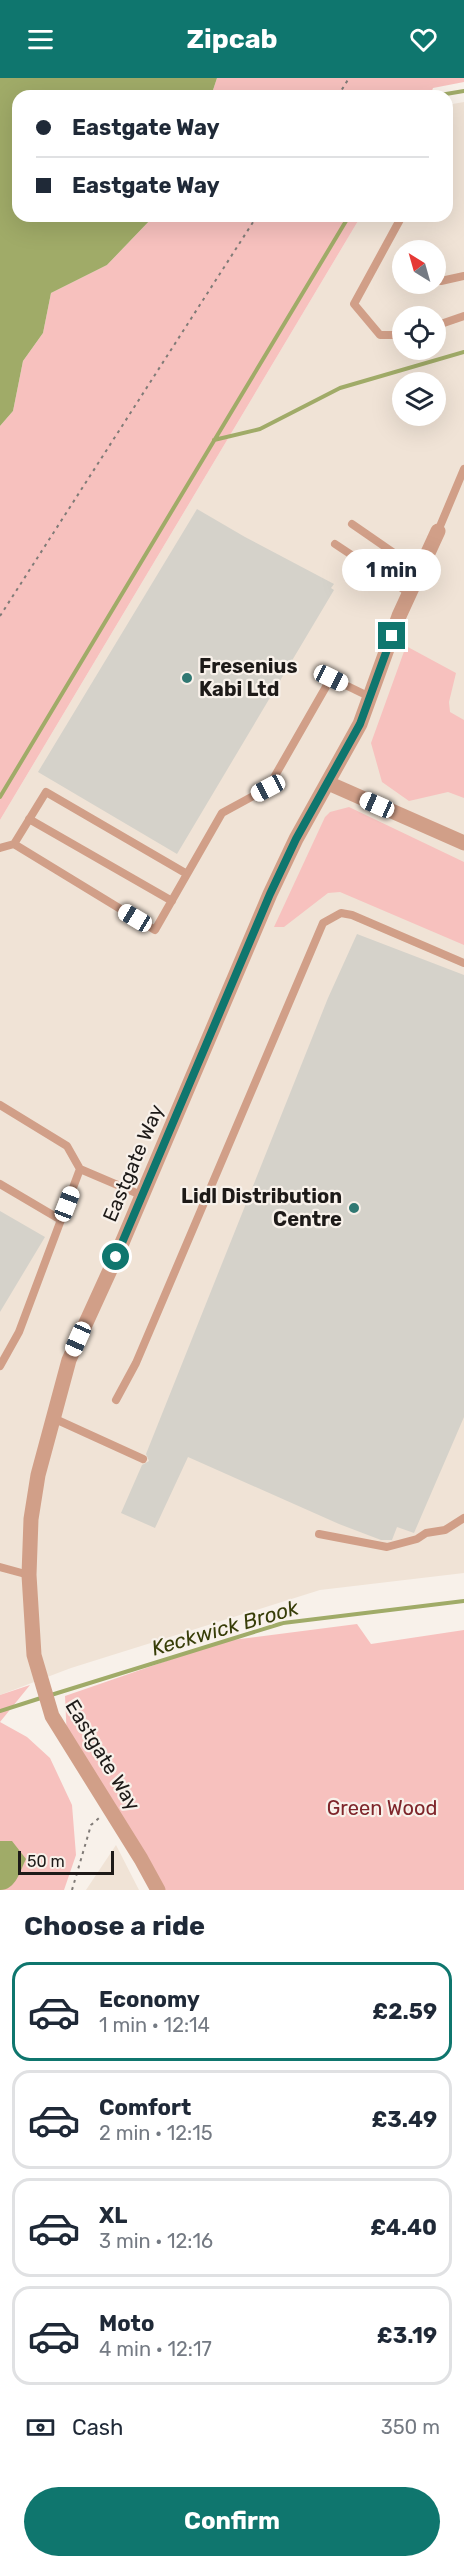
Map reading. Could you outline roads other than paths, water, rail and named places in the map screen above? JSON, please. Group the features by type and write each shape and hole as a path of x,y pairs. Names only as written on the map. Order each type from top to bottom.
{"street":[{"name":"Eastgate Way","path":"158,1890 52,1716 41,1683 34,1655 29,1575 31,1519 38,1475 69,1360 270,894 296,839 360,724 409,592 438,531"},
{"path":"328,783 464,843"}],"lane":[{"path":"392,335 380,334 354,304 399,222"},
{"path":"446,280 464,276"},
{"path":"446,323 464,316"},
{"path":"438,531 464,469"},
{"path":"352,524 420,571"},
{"path":"335,544 409,592"},
{"path":"14,844 155,930 222,813 268,788 331,678 370,697"},
{"path":"0,848 14,844 46,792 187,874"},
{"path":"29,819 172,901"},
{"path":"116,1401 136,1364 323,923 341,913 352,915 464,963"},
{"path":"0,1105 67,1146 80,1169 141,1195"},
{"path":"0,1366 19,1332 80,1169"},
{"path":"0,1184 61,1220"},
{"path":"53,1418 143,1459"},
{"path":"319,1533 387,1547 417,1539 426,1533 445,1530 464,1518"},
{"path":"0,1568 29,1575"}],"waterway":[{"path":"453,93 464,91"},
{"path":"0,797 345,222"},
{"path":"214,440 260,429 340,388 464,352"},
{"name":"Keckwick Brook","path":"51,1695 283,1623 464,1601"},
{"name":"Keckwick Brook","path":"0,1711 44,1697"}],"place":[{"name":"Fresenius Kabi Ltd","path":"187,678"},
{"name":"Lidl Distribution Centre","path":"354,1208"}],"park label":[{"name":"Green Wood","path":"382,1808"}]}
